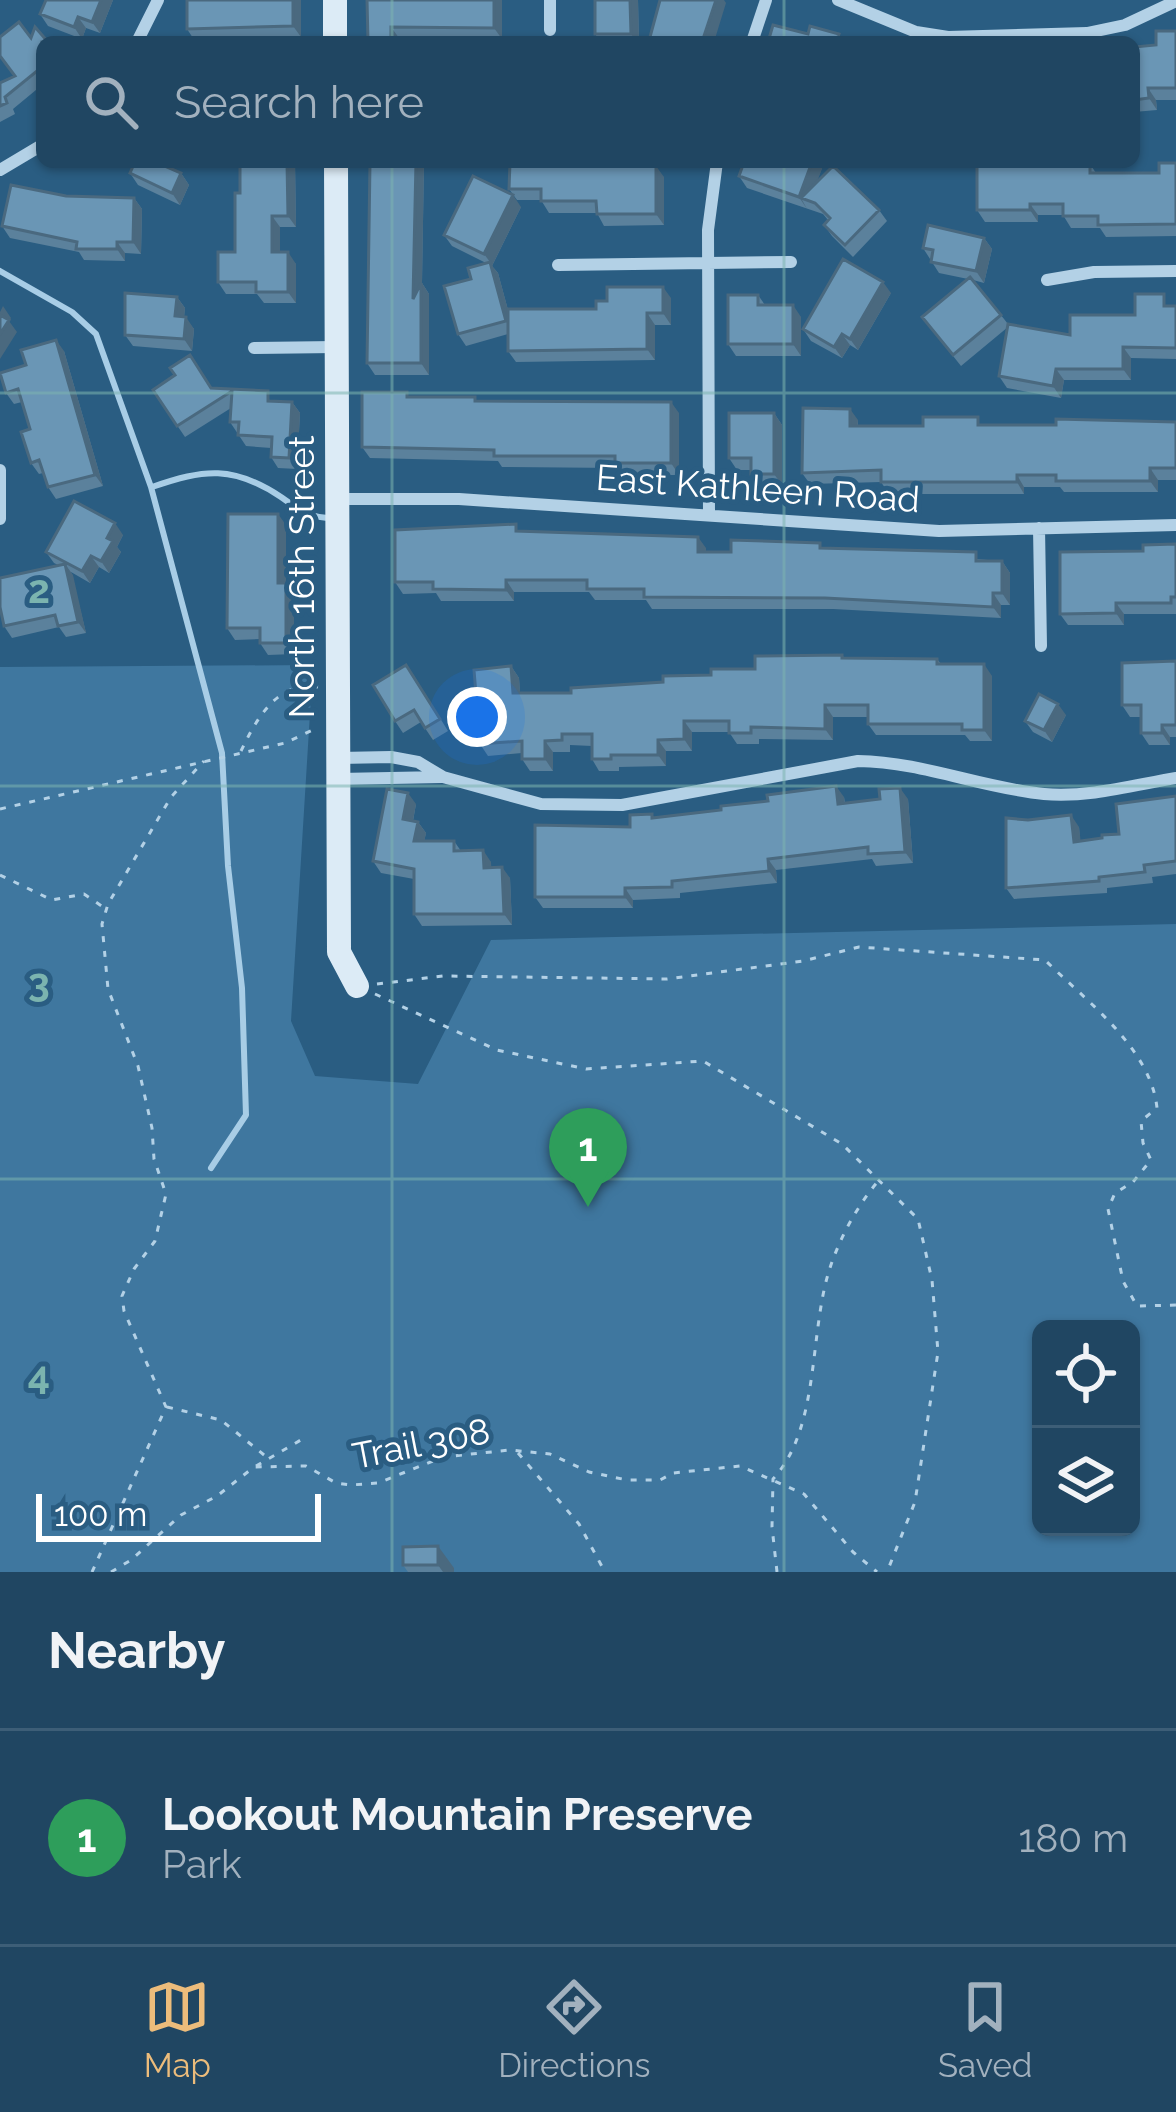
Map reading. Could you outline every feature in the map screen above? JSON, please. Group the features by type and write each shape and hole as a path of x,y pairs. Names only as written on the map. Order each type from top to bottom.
{"street":[{"path":"140,36 158,0"},
{"path":"334,0 335,36"},
{"path":"550,0 550,30"},
{"path":"754,36 766,0"},
{"path":"838,0 916,32 942,36"},
{"path":"983,36 1087,33 1125,25 1176,1"},
{"path":"0,170 36,149"},
{"name":"North 16th Street","path":"336,168 339,952 357,986"},
{"path":"709,514 708,230 716,168"},
{"path":"558,265 790,262"},
{"path":"1047,280 1094,272 1176,271"},
{"path":"254,348 336,347"},
{"path":"0,470 0,519"},
{"name":"East Kathleen Road","path":"337,499 459,499 887,529 1176,525"},
{"path":"1039,528 1041,646"},
{"path":"366,757 367,778"},
{"path":"339,768 366,757 406,760 443,777 541,804 584,806 622,805 858,761 895,762 1043,794 1091,792 1176,778"},
{"path":"406,760 408,778"},
{"path":"339,768 367,778 443,777"}],"path":[{"path":"241,752 262,713 285,690 300,685 338,690"},
{"path":"0,808 285,743 320,727 338,728"},
{"path":"92,1572 166,1407 124,1311 122,1296 134,1269 155,1241 166,1194 154,1159 138,1066 109,989 102,924 106,909 171,797 203,761"},
{"path":"0,875 52,900 84,894 106,909"},
{"path":"357,986 443,976 667,979 803,962 859,946 1045,960 1138,1058 1155,1089 1157,1108 1141,1120 1143,1143 1151,1160 1133,1182 1114,1193 1108,1209 1123,1282 1137,1306 1176,1305"},
{"path":"357,986 497,1050 586,1069 703,1061 842,1144 918,1219 932,1280 938,1352 915,1502 886,1572"},
{"path":"777,1572 773,1479 787,1464 799,1436 829,1270 852,1218 880,1179"},
{"path":"166,1407 221,1420 269,1459"},
{"path":"111,1572 181,1515 306,1437"},
{"path":"517,1450 579,1524 605,1572"},
{"name":"Trail 308","path":"254,1467 306,1466 335,1483 351,1485 378,1483 443,1457 517,1450 550,1454 589,1472 627,1480 660,1480 673,1473 740,1466 803,1494 853,1552 877,1572"}],"shaded area":[{"path":"313,665 291,1021 315,1076 418,1084 491,940 1176,924 1176,1572 0,1572 0,667"}],"building":[{"path":"46,0 101,0 92,22 78,17 74,27 40,14"},
{"path":"187,0 293,0 293,26 187,29"},
{"path":"367,0 494,0 494,28 391,27 391,36 368,36"},
{"path":"595,0 630,0 631,34 595,34"},
{"path":"660,0 716,0 704,36 650,36"},
{"path":"19,22 31,38 35,27 43,36 36,36 36,72 0,106 0,83 15,76 0,56 0,37"},
{"path":"773,25 808,34 810,26 839,34 838,36 770,36"},
{"path":"1156,31 1176,31 1176,88 1148,88 1149,98 1140,99 1140,46 1156,45"},
{"path":"1159,163 1176,163 1176,224 1098,225 1098,216 1063,216 1063,204 1030,204 1030,210 977,210 977,168 1159,173"},
{"path":"132,168 169,168 181,173 172,193 130,173"},
{"path":"240,168 287,168 288,216 272,216 272,252 288,252 288,292 256,292 256,282 218,282 218,252 235,252 235,193 240,193"},
{"path":"370,168 416,168 413,299 421,283 421,363 367,363"},
{"path":"510,168 656,168 656,214 597,214 596,201 541,201 541,189 509,189"},
{"path":"742,168 810,168 799,197 739,176"},
{"path":"835,168 879,210 845,245 824,225 830,218 815,203 801,198"},
{"path":"473,176 513,195 484,254 444,235"},
{"path":"11,185 66,196 134,198 133,242 117,242 117,249 76,249 77,242 2,226"},
{"path":"928,225 984,238 976,271 931,262 933,250 923,248"},
{"path":"843,259 883,282 850,339 842,334 834,347 803,329"},
{"path":"490,262 506,321 458,334 444,286 471,279 468,268"},
{"path":"970,277 1001,315 953,355 922,317"},
{"path":"607,287 663,287 663,313 647,313 647,349 508,351 508,309 596,309 596,301 607,301"},
{"path":"125,293 177,297 175,316 186,317 184,339 125,335"},
{"path":"1135,294 1164,294 1164,306 1176,306 1176,348 1123,347 1123,369 1056,369 1053,386 999,376 1008,324 1070,335 1070,315 1135,315"},
{"path":"728,295 758,295 758,305 793,305 793,344 728,344"},
{"path":"56,340 95,475 48,487 39,460 31,463 21,432 30,429 18,389 6,393 0,373 26,365 21,350"},
{"path":"190,355 211,388 268,391 268,401 292,402 289,458 271,457 272,437 238,435 239,422 230,422 232,391 177,426 153,390 175,375 170,368"},
{"path":"362,392 475,397 475,401 671,402 671,463 615,463 615,456 494,456 494,450 362,447"},
{"path":"803,408 850,409 850,426 923,426 923,417 978,417 978,425 1056,425 1056,419 1176,422 1176,468 1150,468 1150,481 1056,481 1056,475 1017,475 1017,482 881,482 881,470 802,473"},
{"path":"729,413 774,413 774,474 751,474 751,458 729,458"},
{"path":"74,501 115,523 107,538 113,541 101,561 91,556 82,571 46,552"},
{"path":"228,514 278,514 278,583 286,583 286,643 260,643 260,628 227,628"},
{"path":"516,524 516,531 698,537 698,552 731,552 731,540 820,543 820,548 976,552 976,561 1002,561 1002,593 993,593 993,607 825,598 644,597 644,589 587,589 587,580 506,580 506,590 433,589 433,582 395,582 395,530"},
{"path":"1176,544 1176,597 1171,597 1171,603 1116,603 1116,613 1060,614 1060,552 1143,551 1143,545"},
{"path":"65,564 78,622 58,626 55,615 4,626 0,578"},
{"path":"842,655 984,664 984,730 962,730 962,724 868,724 868,705 825,705 825,729 751,727 751,733 729,733 729,721 684,721 684,739 658,740 658,755 592,759 592,734 562,734 562,740 545,741 545,759 522,759 522,741 480,744 474,670 511,666 513,693 571,693 571,688 663,682 663,676 711,675 711,669 755,669 755,656"},
{"path":"1176,661 1176,725 1162,725 1162,733 1141,733 1141,705 1122,705 1122,663"},
{"path":"406,665 440,719 425,728 414,710 395,721 373,685"},
{"path":"1039,694 1058,704 1044,730 1025,721"},
{"path":"836,786 838,804 880,799 879,789 900,788 905,852 868,854 868,847 768,859 769,871 672,881 672,887 625,888 625,897 535,897 535,825 630,827 630,815 652,814 652,818 721,810 721,806 768,801 767,795"},
{"path":"387,789 408,793 403,819 418,822 414,841 454,841 454,851 483,850 484,868 502,867 504,914 414,914 414,869 373,861"},
{"path":"1176,796 1176,861 1144,865 1145,872 1099,877 1099,881 1006,888 1006,818 1071,815 1074,842 1119,834 1116,804"},
{"path":"438,1546 438,1565 403,1565 403,1547"}],"waterway":[{"path":"0,271 72,312 96,334 151,487 222,753 228,866 242,988 246,1115 211,1168"},
{"path":"152,487 187,476 233,475 264,487 306,513 333,518"}],"place":[{"name":"Lookout Mountain Preserve","path":"588,1207"}]}
